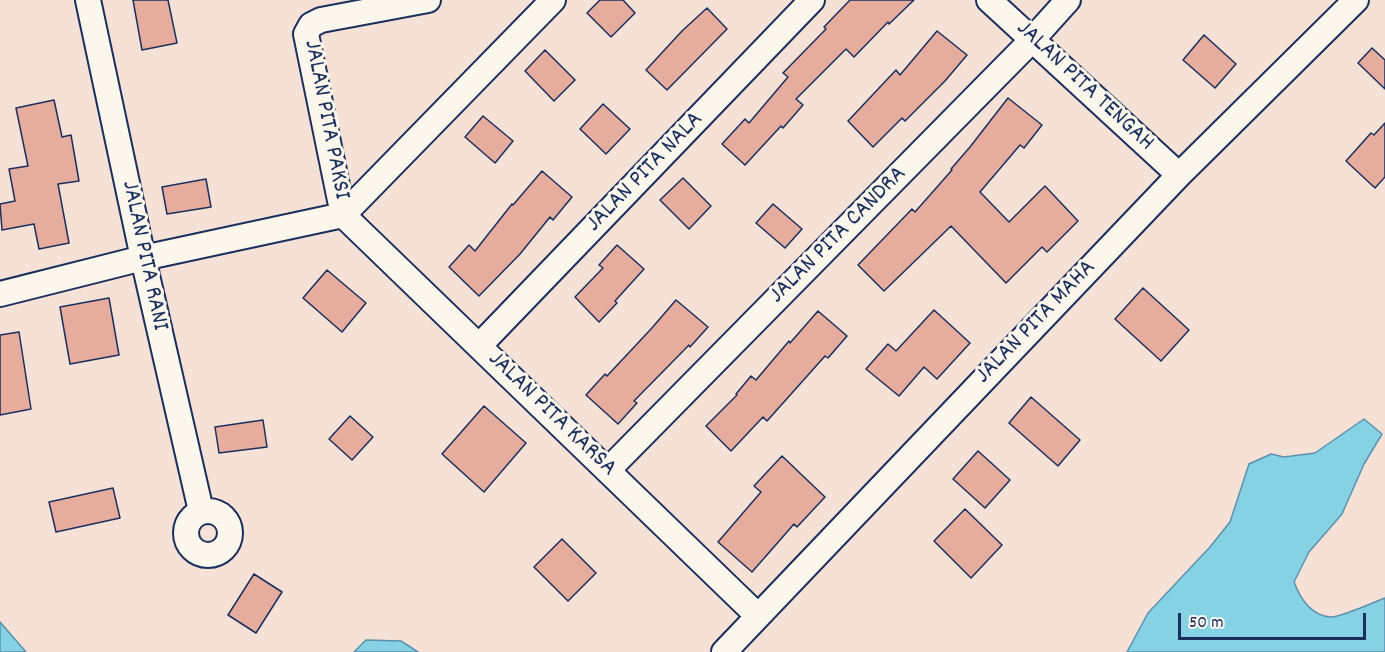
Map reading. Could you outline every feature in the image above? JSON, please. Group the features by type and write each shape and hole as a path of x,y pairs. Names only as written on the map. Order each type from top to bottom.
{"street":[{"name":"JALAN PITA RANI","path":"88,0 143,258 201,511"},
{"name":"JALAN PITA PAKSI","path":"343,215 306,34 311,24 321,20 428,0"},
{"name":"JALAN PITA PAKSI","path":"343,215 553,0"},
{"name":"JALAN PITA NALA","path":"479,346 812,0"},
{"name":"JALAN PITA TENGAH","path":"989,0 1179,175"},
{"name":"JALAN PITA CANDRA","path":"608,470 1032,40 1068,0"},
{"name":"JALAN PITA MAHA","path":"724,652 1179,175 1356,0"},
{"path":"0,294 143,258 343,215"},
{"name":"JALAN PITA KARSA","path":"343,215 758,616"}],"water":[{"path":"1364,419 1382,434 1364,464 1342,514 1309,552 1294,582 1307,605 1323,616 1335,617 1385,598 1385,652 1127,652 1148,613 1210,547 1230,522 1249,464 1271,454 1284,457 1315,453"},
{"path":"0,622 26,652 0,652"},
{"path":"366,640 401,641 418,652 354,652"}],"building":[{"path":"133,0 168,0 177,43 142,50"},
{"path":"600,0 623,0 635,13 611,37 587,13"},
{"path":"850,0 914,0 889,24 888,22 854,57 846,49 796,99 803,105 745,165 722,144 745,119 749,123 788,77 783,73 826,29 824,27"},
{"path":"707,8 727,29 667,90 646,70"},
{"path":"937,31 967,55 905,121 902,118 873,147 848,121 896,70 900,75"},
{"path":"1204,35 1236,64 1215,88 1183,60"},
{"path":"1372,48 1385,60 1385,89 1358,63"},
{"path":"545,50 575,80 554,101 525,71"},
{"path":"1008,98 1042,125 1024,148 1020,145 980,192 1009,222 1045,186 1078,221 1047,252 1042,247 1006,283 951,226 884,291 858,265 912,209 915,212 952,170"},
{"path":"54,100 62,137 71,135 79,181 58,184 69,243 39,249 34,224 2,230 0,204 15,201 9,169 28,166 16,108"},
{"path":"603,104 630,129 606,154 580,129"},
{"path":"483,116 513,141 495,163 465,137"},
{"path":"1385,123 1385,177 1375,188 1346,161 1371,133 1374,135"},
{"path":"542,171 572,197 553,220 550,217 520,254 479,296 449,267 469,245 475,251 512,204"},
{"path":"683,178 711,206 689,229 660,200"},
{"path":"206,179 211,207 167,214 162,187"},
{"path":"773,204 802,229 785,248 756,223"},
{"path":"617,245 644,269 599,322 575,297 603,268 599,265"},
{"path":"327,270 366,303 342,332 303,298"},
{"path":"1143,288 1189,330 1161,361 1115,319"},
{"path":"109,298 119,355 70,364 60,307"},
{"path":"676,300 708,327 634,401 637,403 618,424 586,395 605,374 607,376"},
{"path":"934,310 970,343 937,379 924,367 899,396 866,369 888,344 896,351"},
{"path":"818,311 847,336 828,358 825,356 767,421 763,417 731,451 706,426 737,395 751,376 756,380"},
{"path":"19,332 31,409 0,415 0,335"},
{"path":"1031,397 1080,440 1058,466 1009,423"},
{"path":"484,406 526,443 484,492 442,454"},
{"path":"350,416 373,437 352,460 329,439"},
{"path":"263,420 267,447 219,453 215,427"},
{"path":"978,451 1010,480 985,508 953,479"},
{"path":"782,456 825,497 797,527 794,524 752,572 718,542 761,492 754,486"},
{"path":"113,488 120,518 56,532 49,502"},
{"path":"965,509 1002,545 971,578 934,541"},
{"path":"562,539 596,573 568,601 534,567"},
{"path":"254,574 282,592 256,633 228,615"}]}
